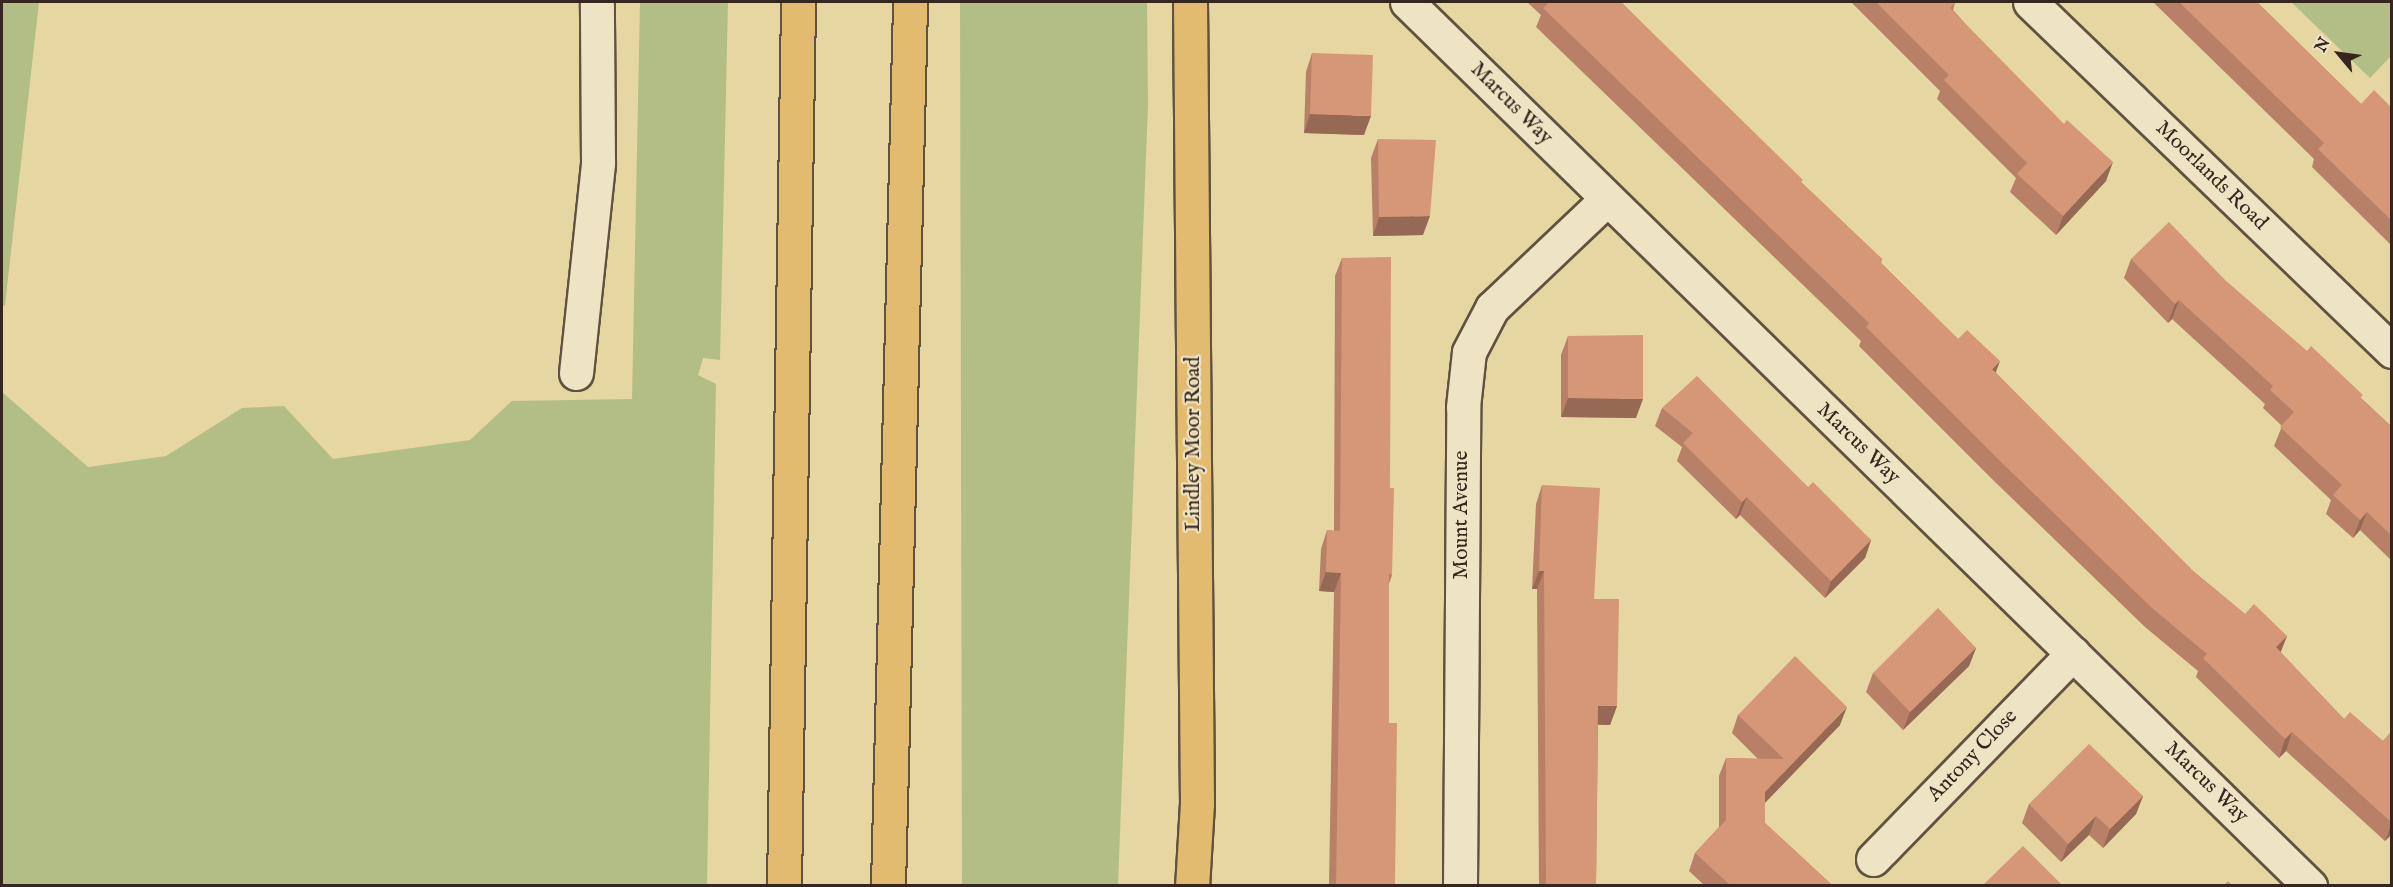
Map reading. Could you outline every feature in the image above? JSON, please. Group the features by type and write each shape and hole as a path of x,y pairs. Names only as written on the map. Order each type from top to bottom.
{"main road":[{"path":"784,885 798,2"},
{"path":"888,885 910,2"},
{"name":"Lindley Moor Road","path":"1190,2 1197,803 1192,885"}],"street":[{"path":"576,373 598,162 597,2"},
{"name":"Marcus Way","path":"1407,2 2310,885"},
{"name":"Moorlands Road","path":"2030,2 2391,351"},
{"name":"Mount Avenue","path":"1460,885 1463,407 1469,352 1492,309 1607,199"},
{"name":"Antony Close","path":"1873,859 2073,653"}],"green space":[{"path":"2,2 39,2 5,305 2,306"},
{"path":"640,2 728,2 720,360 703,358 698,375 716,384 707,885 2,885 2,392 88,467 166,456 242,408 284,406 333,459 470,440 512,401 632,399"},
{"path":"960,2 1147,2 1148,104 1118,885 962,885"},
{"path":"2291,2 2391,2 2391,56 2370,78"}],"building":[{"path":"1550,2 1621,2 1803,180 1801,182 1882,259 1880,262 1958,339 1967,330 2000,361 1992,369 2193,571 2245,614 2254,604 2287,636 2276,647 2344,719 2350,712 2383,741 2391,732 2391,822 2292,732 2285,739 2203,658 2207,654 2152,608 1998,459 1866,327 1869,323 1543,8"},
{"path":"1876,2 1954,2 1950,8 2064,124 2067,120 2113,162 2063,216 2017,174 2027,163 1944,80 1949,75"},
{"path":"2179,2 2257,2 2361,104 2374,90 2391,107 2391,220 2318,149 2324,143"},
{"path":"1312,53 1373,55 1371,116 1310,114"},
{"path":"1378,139 1436,140 1430,216 1379,217"},
{"path":"2169,222 2227,282 2307,351 2311,346 2363,395 2360,398 2391,426 2391,535 2367,512 2360,520 2333,495 2342,485 2280,427 2294,412 2270,390 2273,386 2179,300 2175,304 2131,259"},
{"path":"1391,257 1390,488 1394,488 1392,575 1389,574 1389,723 1397,723 1395,885 1336,885 1341,573 1326,572 1327,530 1340,531 1342,258"},
{"path":"1643,335 1643,399 1568,398 1568,336"},
{"path":"1697,376 1808,487 1813,482 1871,540 1831,581 1747,497 1742,502 1683,443 1693,433 1662,408"},
{"path":"1542,485 1600,488 1594,599 1619,599 1617,706 1598,706 1596,885 1546,885 1544,571 1539,571"},
{"path":"1938,608 1976,648 1910,712 1873,673"},
{"path":"1795,656 1847,707 1765,792 1765,823 1832,885 1730,885 1695,853 1726,820 1726,758 1784,759 1738,715"},
{"path":"2089,744 2143,796 2110,829 2096,816 2068,844 2029,804"},
{"path":"2023,846 2062,885 1983,885"}]}
